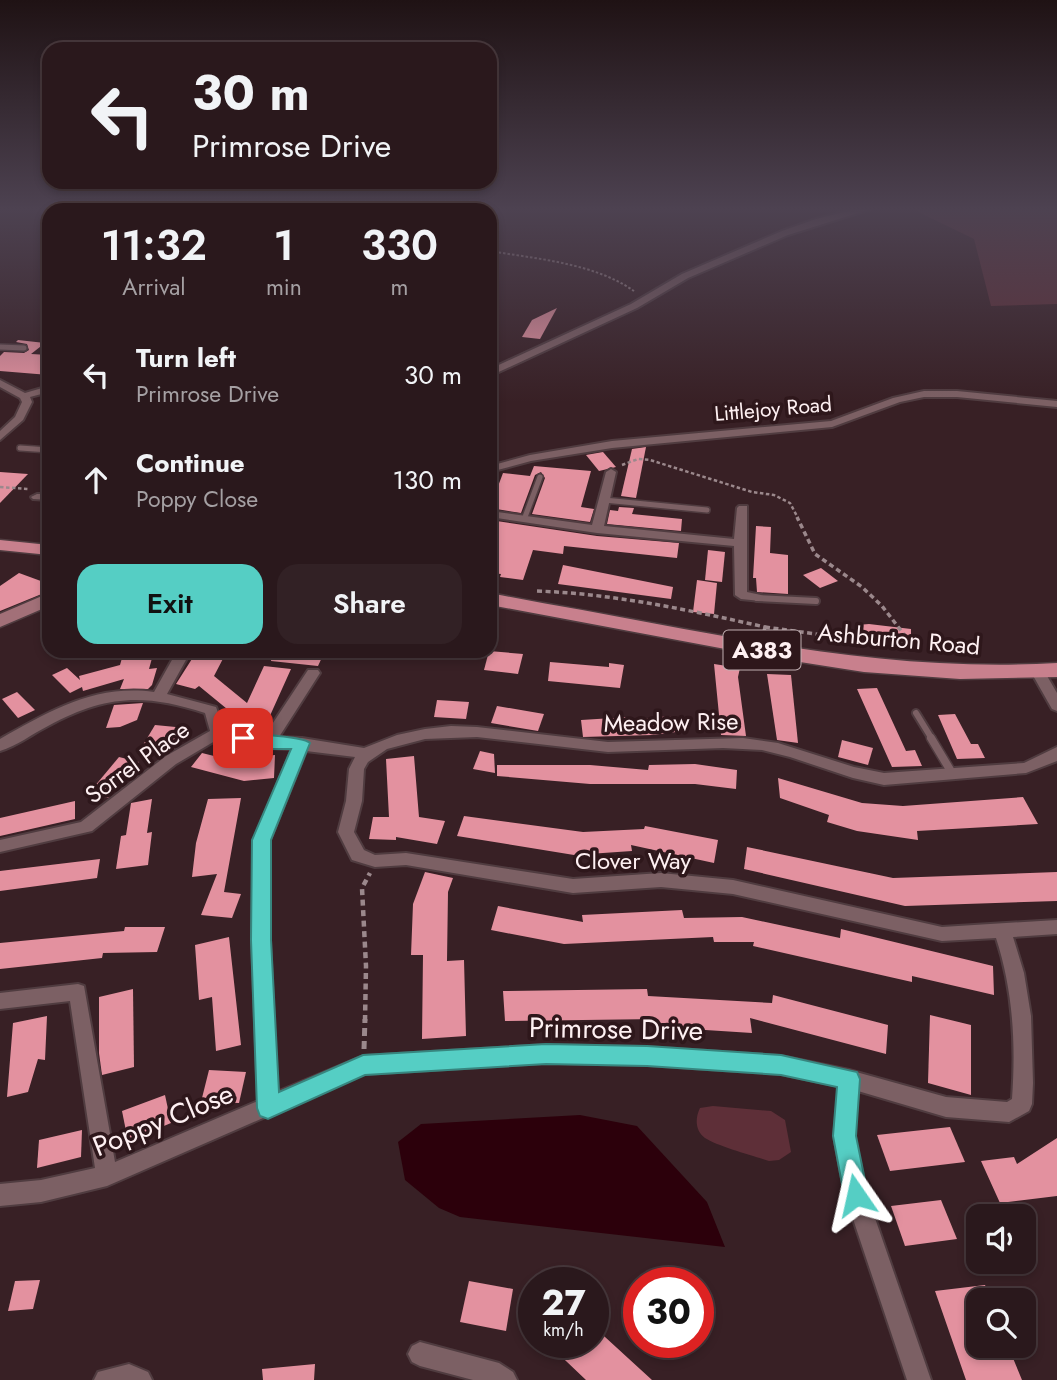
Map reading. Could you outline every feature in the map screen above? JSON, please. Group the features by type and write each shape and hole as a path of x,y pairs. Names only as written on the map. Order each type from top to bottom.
{"main road":[{"path":"0,545 42,549"},
{"name":"Ashburton Road","path":"497,600 760,649 915,670 1047,671"}],"street":[{"path":"497,370 628,308 693,272"},
{"path":"0,383 24,396 27,402 24,410 0,437"},
{"path":"24,396 42,391"},
{"name":"Littlejoy Road","path":"497,468 547,455 631,441 843,423 894,400 925,394 961,394 1057,404"},
{"path":"597,528 611,472"},
{"path":"743,508 740,543 741,595 757,598"},
{"path":"497,515 740,543"},
{"path":"0,621 42,602"},
{"path":"158,698 180,658"},
{"path":"1047,671 1057,706"},
{"path":"268,743 313,673"},
{"path":"0,746 65,711 111,696 184,700 211,710 218,733 268,743 302,743 366,754 355,771 354,799 346,832 358,855 376,861"},
{"name":"Meadow Rise","path":"366,754 382,745 413,736 446,730 474,730 527,740 607,747 701,742 765,746 864,776 884,779 1026,768 1054,756 1057,752"},
{"name":"Sorrel Place","path":"0,846 86,827 171,760 218,733"},
{"path":"268,1108 261,940 262,840 302,743"},
{"name":"Clover Way","path":"376,861 406,859 573,886 661,880 733,887 942,934 1057,926"},
{"name":"Primrose Drive","path":"340,1075 363,1065 546,1054 647,1056 781,1065 849,1079 946,1107 1009,1112 1022,1104 1026,1066 1013,959 1002,931"},
{"path":"0,1001 78,992 107,1175"},
{"name":"Poppy Close","path":"0,1195 41,1191 107,1175 340,1075"},
{"path":"849,1079 844,1136 856,1195 919,1380"},
{"path":"420,1354 499,1375 505,1380"},
{"path":"106,1380 129,1376 140,1380"}],"lane":[{"path":"0,347 24,348"},
{"path":"20,448 42,450"},
{"path":"525,517 540,477"},
{"path":"604,500 707,510"},
{"path":"757,598 816,601"},
{"path":"916,713 952,773"}],"path":[{"path":"589,272 619,280 635,289 628,308"},
{"path":"537,591 591,593 636,599 726,621 888,643 900,643 906,637 882,606 862,587 815,554 790,502 774,495 752,492 650,460 638,459 625,463 611,472"},
{"path":"760,649 765,627"},
{"path":"363,1065 366,966 362,888 376,861"}],"shaded area":[{"path":"982,272 1057,272 1057,304 991,306"},
{"path":"713,1106 771,1111 785,1120 791,1152 779,1160 769,1161 705,1138 698,1128 697,1116 700,1108"},
{"path":"580,1115 637,1126 707,1202 725,1247 460,1217 439,1208 405,1180 398,1142 421,1124"}],"building":[{"path":"557,308 540,339 522,337 532,320"},
{"path":"16,342 42,343 31,354 42,355 42,374 0,371 0,356 4,352 24,353 29,350 27,344"},
{"path":"646,447 636,498 621,496 632,449"},
{"path":"603,452 616,467 599,471 586,455"},
{"path":"534,466 591,471 581,507 594,509 590,522 532,514 545,478 541,472 535,475 521,513 497,509 497,489 503,473 530,476"},
{"path":"0,472 28,474 0,503"},
{"path":"619,507 634,508 632,514 682,519 681,531 607,524 610,510 618,511"},
{"path":"497,521 597,536 679,543 677,558 564,546 563,554 533,550 523,580 500,577 501,574 497,574"},
{"path":"756,526 771,527 770,553 788,555 788,594 757,592 756,578 753,578"},
{"path":"708,550 725,552 722,582 705,580"},
{"path":"563,565 673,587 671,599 558,584"},
{"path":"821,568 838,581 820,588 803,575"},
{"path":"19,573 42,581 42,594 0,611 0,586"},
{"path":"697,580 717,583 714,614 693,612"},
{"path":"857,625 911,629 911,637 864,639"},
{"path":"497,652 523,654 518,674 484,670 487,658 497,658"},
{"path":"122,658 152,658 149,669 157,668 152,685 148,689 120,689 124,679 83,691 82,687 70,693 52,675 67,668 80,680 79,676 120,665"},
{"path":"193,658 223,658 214,676 247,703 264,666 291,669 264,729 249,727 199,686 195,689 176,684"},
{"path":"271,658 322,658 318,666 271,661"},
{"path":"550,662 609,667 609,663 624,665 620,688 548,681"},
{"path":"714,664 740,668 738,677 746,736 721,735"},
{"path":"767,674 791,675 798,743 777,740"},
{"path":"877,688 906,751 915,750 922,766 892,767 857,689"},
{"path":"17,692 35,710 18,718 2,699"},
{"path":"437,700 469,702 466,719 434,717"},
{"path":"143,703 137,720 120,727 106,728 114,705"},
{"path":"497,706 544,714 538,731 491,723"},
{"path":"955,714 971,744 978,744 985,758 957,759 938,715"},
{"path":"670,716 676,732 583,737 581,720 629,717 629,720"},
{"path":"155,725 186,728 174,749 143,745"},
{"path":"842,740 873,748 868,765 838,757"},
{"path":"480,751 494,754 495,773 473,769"},
{"path":"202,753 230,760 275,755 274,778 244,781 191,767"},
{"path":"414,756 419,817 445,821 437,844 396,837 396,840 369,839 373,817 389,817 386,759"},
{"path":"119,757 139,762 108,798 89,793"},
{"path":"695,764 737,770 736,789 695,784 590,784 497,776 497,765 590,765 648,770 649,765"},
{"path":"778,778 862,803 903,806 1023,797 1038,824 917,831 918,840 857,831 827,822 829,815 780,798"},
{"path":"241,798 224,892 241,894 232,918 201,915 217,874 192,877 196,843 208,799"},
{"path":"152,799 147,833 152,832 148,865 116,869 121,836 126,835 131,803"},
{"path":"75,801 75,819 0,836 0,818"},
{"path":"464,816 583,832 644,829 645,826 718,840 714,863 631,845 632,851 574,855 457,836"},
{"path":"747,847 893,878 1057,872 1057,901 905,906 744,869"},
{"path":"100,859 97,878 0,891 0,871"},
{"path":"425,872 453,878 448,892 447,961 464,960 466,1036 422,1039 423,955 411,955 413,904"},
{"path":"498,906 583,922 582,915 682,910 684,918 742,917 840,938 841,929 993,966 994,995 912,976 912,982 753,946 754,942 714,942 713,937 564,944 491,930"},
{"path":"125,927 165,927 157,952 103,953 102,958 0,969 0,943 124,931"},
{"path":"229,937 241,1045 216,1051 212,997 199,1000 195,945"},
{"path":"133,989 134,1067 102,1075 99,1053 99,997"},
{"path":"647,989 648,996 772,1003 773,995 888,1025 886,1054 750,1018 752,1033 659,1027 658,1019 505,1021 503,991"},
{"path":"930,1015 971,1025 971,1095 928,1083"},
{"path":"47,1016 45,1060 38,1059 28,1092 7,1097 13,1023"},
{"path":"209,1070 246,1072 239,1103 201,1102"},
{"path":"165,1095 171,1123 128,1141 122,1111"},
{"path":"950,1127 965,1162 890,1171 877,1135"},
{"path":"82,1130 81,1157 37,1168 39,1140"},
{"path":"1057,1138 1057,1196 1000,1203 981,1161 1014,1157 1017,1164"},
{"path":"941,1200 957,1239 905,1246 891,1206"},
{"path":"40,1280 33,1309 8,1311 15,1281"},
{"path":"469,1281 513,1289 506,1331 460,1322"},
{"path":"985,1285 986,1288 966,1288 966,1358 1013,1358 1022,1380 966,1380 935,1291"},
{"path":"609,1341 623,1353 623,1358 628,1358 652,1380 586,1380 563,1358 609,1358"},
{"path":"315,1364 314,1380 263,1380 262,1369"}],"route":[{"path":"243,738 268,743 302,743 262,840 261,940 268,1108 363,1065 546,1054 647,1056 781,1065 849,1079 844,1136 856,1195"}]}
